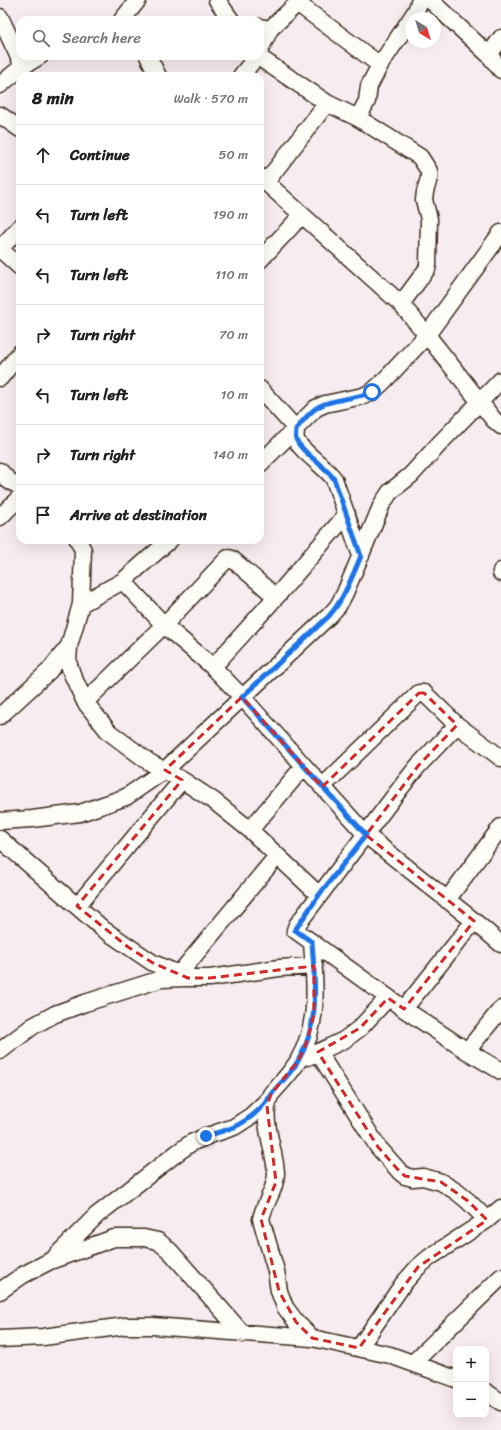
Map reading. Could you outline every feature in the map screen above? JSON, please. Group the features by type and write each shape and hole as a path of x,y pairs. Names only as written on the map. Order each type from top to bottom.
{"street":[{"path":"125,16 138,0"},
{"path":"217,0 227,16"},
{"path":"358,118 367,101 369,86 380,65 416,11 420,0"},
{"path":"430,0 489,55 501,70"},
{"path":"265,28 299,2 380,65"},
{"path":"0,17 16,51"},
{"path":"489,55 501,38"},
{"path":"20,60 23,66"},
{"path":"0,85 23,66 33,60"},
{"path":"150,60 156,72"},
{"path":"244,72 254,60"},
{"path":"263,60 328,103 358,118 420,157 429,171 424,200 429,219 428,265 427,269 401,304"},
{"path":"264,179 328,103"},
{"path":"0,115 16,126"},
{"path":"264,181 401,304 427,334 494,420 501,426"},
{"path":"264,256 302,215"},
{"path":"16,231 0,249 16,263"},
{"path":"264,460 316,408 325,404 363,396 372,392 384,382 427,334 501,233"},
{"path":"0,378 16,358"},
{"path":"0,821 32,819 80,812 126,797 165,770 338,606 361,556 382,504 390,492 411,475 501,380"},
{"path":"264,393 296,429 296,438 299,445 329,472 334,479 361,556"},
{"path":"0,471 9,481 16,484"},
{"path":"0,516 16,501"},
{"path":"213,667 276,597 347,514"},
{"path":"80,544 83,550 81,604 69,646 68,662 85,702 109,732 149,762 200,791 250,830 319,895"},
{"path":"81,604 123,581 165,544"},
{"path":"85,702 164,625 228,558 232,559 276,597"},
{"path":"123,581 164,625 213,667 242,697 366,835 501,944"},
{"path":"0,716 49,671 69,646"},
{"path":"322,787 419,693 424,694 457,725 501,758"},
{"path":"457,725 418,766 319,895 295,930 404,1009 501,1071"},
{"path":"250,830 304,766"},
{"path":"77,906 182,780"},
{"path":"447,900 501,827"},
{"path":"0,839 103,929 153,963 184,976"},
{"path":"184,976 277,856"},
{"path":"404,1009 474,921"},
{"path":"50,1262 97,1215 177,1153 191,1143 206,1136 234,1127 251,1116 268,1100 271,1094 298,1061 306,1044 314,1015 316,994 312,942"},
{"path":"0,1051 33,1026 56,1014 85,1003 161,980 184,976 210,978 279,968 314,966"},
{"path":"298,1061 344,1040 360,1028 388,998"},
{"path":"467,1050 501,1009"},
{"path":"318,1052 378,1147 400,1172 405,1176 413,1178 423,1176 441,1182 468,1201 487,1220"},
{"path":"268,1100 267,1116 276,1172 276,1182 261,1219 276,1271 279,1291 285,1307 296,1322 312,1338"},
{"path":"359,1348 403,1284 418,1267 430,1257 487,1220 501,1208"},
{"path":"0,1292 23,1275 50,1262 114,1238 144,1238 158,1241 170,1251 243,1334"},
{"path":"413,1363 501,1277"},
{"path":"0,1339 44,1336 125,1326 153,1326 243,1334 312,1338 390,1355 453,1378"},
{"path":"489,1394 501,1402"}],"highlighted area":[{"path":"419,693 424,693 457,725 418,766 366,835 474,921 404,1009 388,998 360,1028 318,1052 378,1147 400,1172 405,1176 441,1182 468,1201 487,1220 418,1267 359,1348 312,1338 296,1322 279,1291 261,1219 276,1182 267,1106 271,1094 298,1061 306,1044 314,1015 314,966 210,978 188,978 153,963 128,947 77,906 182,780 165,770 242,697 322,787 408,702"}],"route":[{"path":"206,1136 234,1127 251,1116 268,1100 271,1094 298,1061 306,1044 314,1015 316,994 312,942 295,930 319,895 366,835 242,697 338,606 361,556 334,479 329,472 299,445 296,438 296,429 316,408 325,404 363,396 372,392"}]}
